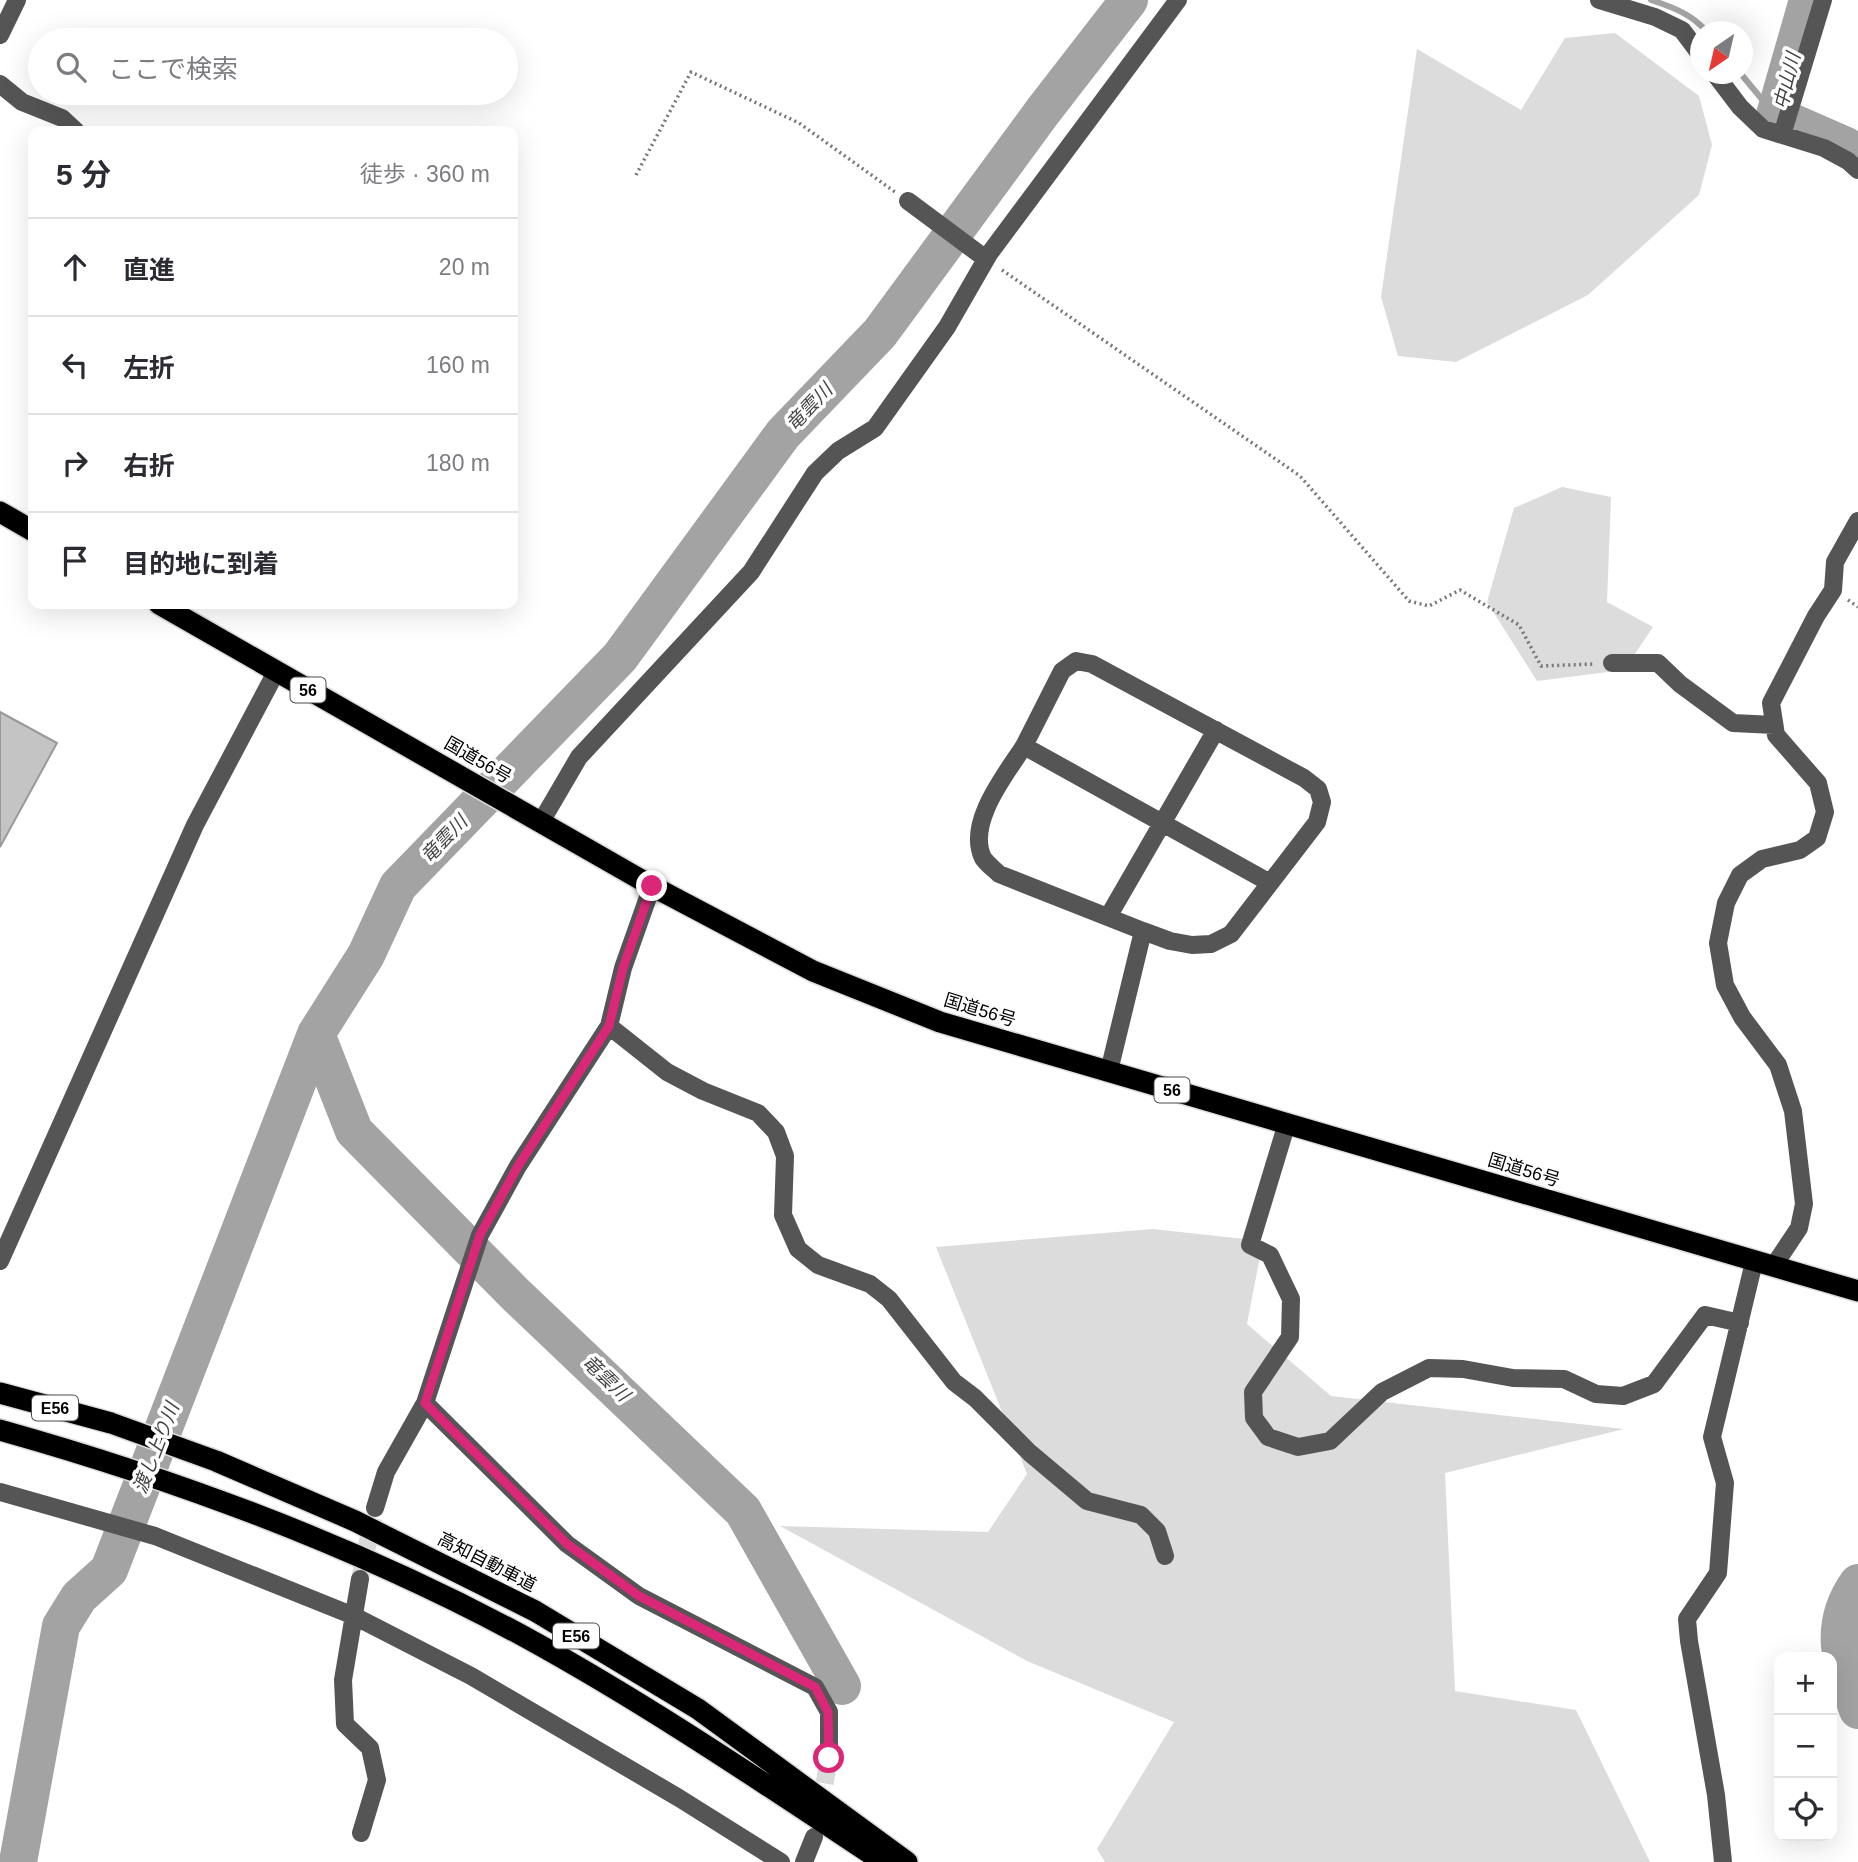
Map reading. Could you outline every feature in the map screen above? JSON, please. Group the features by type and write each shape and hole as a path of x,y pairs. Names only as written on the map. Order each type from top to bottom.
{"highway":[{"path":"0,512 28,528"},
{"name":"国道56号","path":"168,609 652,886 813,971 940,1022 1858,1291"},
{"name":"高知自動車道","path":"0,1393 111,1423 216,1461 355,1521 535,1611 698,1709 907,1862"},
{"name":"E56","path":"0,1430 95,1457 200,1492 341,1547 524,1637 681,1729 883,1862"}],"street":[{"path":"0,35 17,0"},
{"path":"541,822 579,757 751,572 815,473 838,451 875,428 947,327 986,259 1178,0"},
{"path":"1599,0 1655,17 1682,30 1690,41"},
{"path":"1782,135 1823,0"},
{"path":"0,84 28,104"},
{"path":"1723,84 1754,123 1763,130 1824,148 1848,161 1858,170"},
{"path":"30,105 62,118 71,126"},
{"path":"908,201 986,259"},
{"path":"1723,1862 1716,1795 1687,1619 1718,1573 1725,1483 1712,1437 1740,1323 1763,1264 1799,1228 1804,1204 1793,1111 1779,1065 1742,1017 1725,985 1718,943 1726,903 1740,875 1762,859 1800,850 1816,838 1825,812 1818,783 1776,736 1771,704 1816,616 1833,590 1835,562 1858,521"},
{"path":"1076,661 1092,664 1304,778 1318,789 1322,802 1317,822 1231,934 1211,944 1170,942 999,874 983,859 978,833 985,812 989,801 1024,746 1062,671 1076,661"},
{"path":"1612,663 1658,663 1680,684 1733,723 1774,725"},
{"path":"0,1261 195,825 276,672"},
{"path":"1108,917 1216,730"},
{"path":"1024,746 1270,883"},
{"path":"375,1508 386,1472 425,1403 480,1235 518,1166 609,1026 623,968 652,886"},
{"path":"1109,1071 1143,931"},
{"path":"609,1026 667,1072 703,1091 758,1112 776,1132 785,1156 783,1215 798,1249 818,1265 870,1284 889,1299 954,1382 975,1398 1030,1453 1087,1502 1141,1515 1157,1531 1165,1556"},
{"path":"1287,1123 1250,1245 1270,1255 1291,1299 1290,1337 1253,1392 1254,1418 1268,1437 1298,1447 1330,1441 1382,1392 1429,1368 1463,1369 1513,1378 1564,1380 1596,1394 1623,1396 1654,1384 1705,1315 1740,1323"},
{"path":"425,1403 567,1544 639,1596 815,1687 828,1712 829,1758"},
{"path":"0,1492 155,1536 354,1616 471,1676 679,1798 781,1862"},
{"path":"360,1579 343,1680 345,1724 370,1748 377,1780 361,1833"},
{"path":"804,1862 814,1838"}],"path":[{"path":"636,175 691,72 799,122 908,201"},
{"path":"986,259 1300,476 1409,601 1429,606 1460,590 1519,625 1541,666 1612,663"}],"shaded area":[{"path":"1615,33 1699,96 1712,145 1699,195 1588,295 1456,362 1398,356 1381,297 1417,49 1521,110 1565,38"},
{"path":"1562,487 1611,497 1607,602 1653,627 1624,670 1537,681 1487,602 1514,508"},
{"path":"1153,1229 1263,1241 1247,1324 1331,1396 1624,1429 1445,1473 1455,1691 1576,1710 1650,1862 1105,1862 1097,1849 1174,1722 1027,1661 780,1526 988,1532 1027,1474 936,1247"}],"building":[{"path":"0,712 57,743 0,847"}],"waterway":[{"name":"竜雲川","path":"18,1862 61,1626 79,1597 109,1570 316,1034 366,955 398,886 620,657 783,434 880,333 1043,111 1129,0"},
{"path":"1651,0 1674,8 1694,21"},
{"name":"中山川","path":"1808,0 1775,115 1846,146 1858,155"},
{"path":"1749,84 1775,115"},
{"name":"竜雲川","path":"316,1034 354,1131 515,1294 743,1511 842,1686"},
{"name":"中山川","path":"1858,1583 1848,1599 1840,1630 1842,1661 1858,1710"}],"tunnel":[{"path":"360,1579 373,1518"},
{"path":"820,1810 829,1758"}],"route":[{"path":"652,886 623,968 609,1026 518,1166 480,1235 425,1403 567,1544 639,1596 815,1687 828,1712 829,1758"}],"water label":[{"name":"渡し上り川","path":"156,1448"}]}
